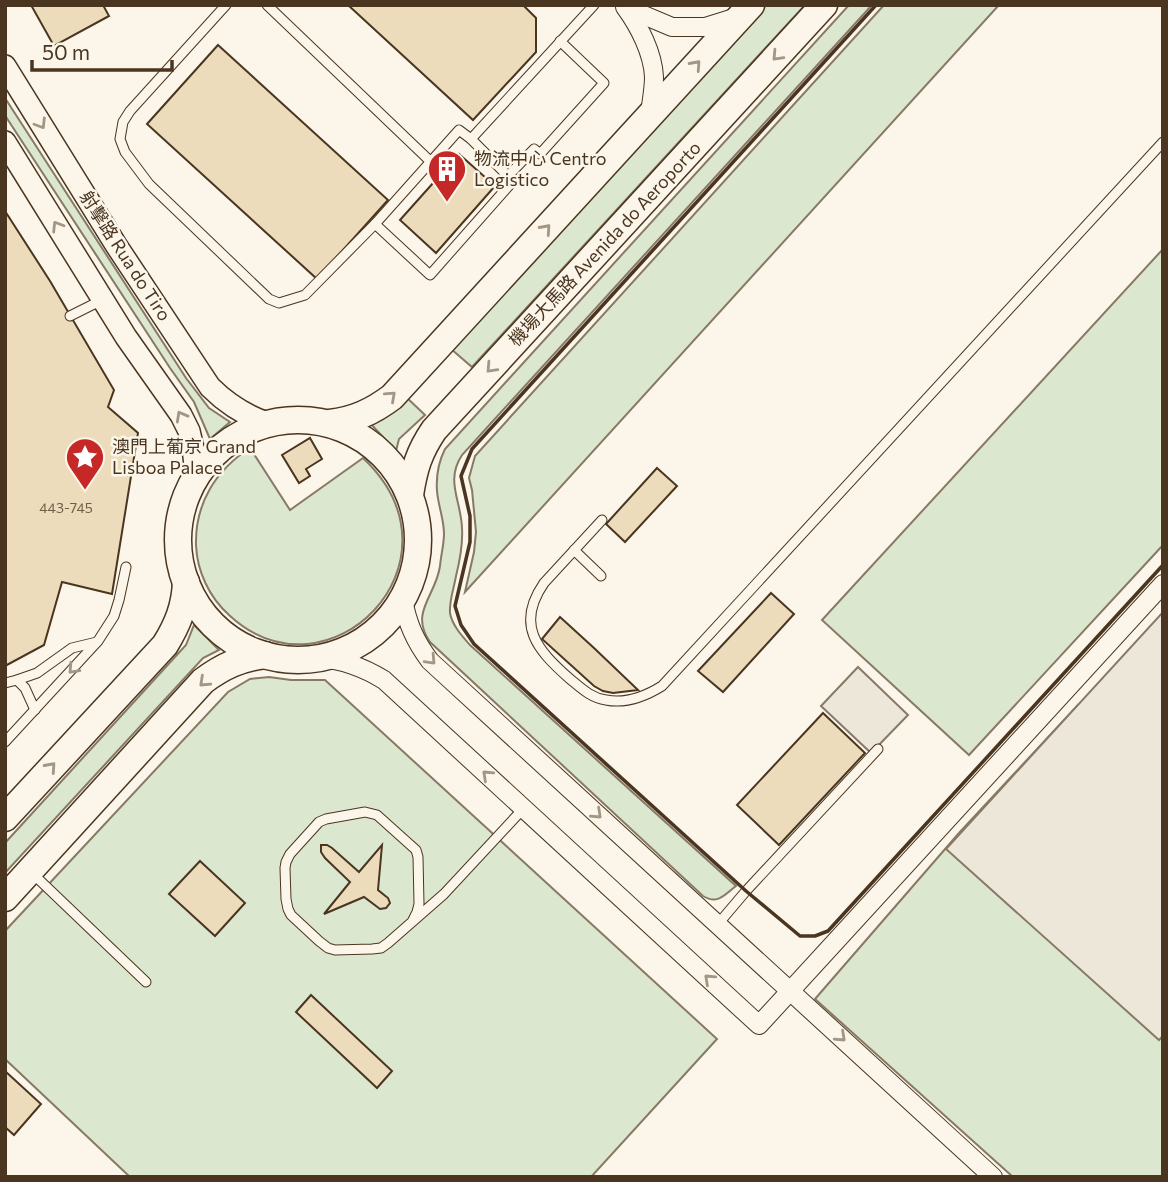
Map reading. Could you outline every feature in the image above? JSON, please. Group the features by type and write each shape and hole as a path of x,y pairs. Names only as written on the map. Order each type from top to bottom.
{"main road":[{"name":"機場大馬路 Avenida do Aeroporto","path":"410,495 417,460 433,430 824,5"},
{"path":"5,818 165,645 174,630 186,598 186,582 178,548 181,514 193,482 212,456 237,436 267,423 298,419 330,423 347,421 378,407 392,397 746,10"},
{"path":"186,582 199,606 217,628 240,644 265,655 292,660 320,658 345,650 368,638 387,620 403,599 413,574 418,548 417,521 410,495 391,463 364,439 330,423"},
{"path":"5,898 203,681 232,663 265,655"}],"street":[{"path":"625,7 672,27 705,27 746,10"},
{"path":"625,7 652,60 654,80 650,115"},
{"name":"射擊路 Rua do Tiro","path":"5,66 116,244 211,387 236,410 267,423"},
{"path":"5,142 126,337 181,415 193,448 193,482"},
{"path":"320,658 354,664 384,680 759,1025 1163,584"},
{"path":"403,599 411,632 430,661 993,1177"}],"lane":[{"path":"226,5 130,111 123,122 120,139 125,152 149,184 269,299 279,303 305,295 375,224 458,130 471,139 513,181 430,275 375,224"},
{"path":"267,5 430,160"},
{"path":"471,139 594,5"},
{"path":"508,176 534,149 540,154 604,83 560,41"},
{"path":"602,520 544,583 532,606 531,617 536,641 551,662 585,692 607,701 620,701 649,694 662,686 1163,142"},
{"path":"71,316 104,299"},
{"path":"574,550 601,576"},
{"path":"5,742 98,641 114,616 126,567"},
{"path":"5,682 37,673 72,648 98,641"},
{"path":"17,680 25,688 35,710"},
{"path":"718,925 746,891 878,749"},
{"path":"412,922 419,904 418,857 411,844 377,815 365,812 319,822 290,854 285,868 288,909 291,915 328,948 381,948 388,943 412,922 444,894 523,809"},
{"path":"30,871 146,982"}],"green space":[{"path":"766,5 805,5 472,367 451,349"},
{"path":"849,5 872,5 462,455 455,473 462,546 450,604 455,626 470,645 736,886 721,898 713,900 703,896 430,642 424,631 423,613 438,577 444,538 437,491 438,475 445,449"},
{"path":"884,5 999,5 465,592 476,532 469,478 475,456"},
{"path":"5,98 186,378 209,408 230,422 210,439 194,402 8,120 5,115"},
{"path":"1163,249 1163,545 969,755 822,620"},
{"path":"404,395 425,415 399,439 396,451 368,421"},
{"path":"250,448 290,510 363,458 393,498 402,539 395,578 374,610 344,633 307,644 268,639 229,615 205,583 196,545 199,515 218,477"},
{"path":"194,625 219,650 203,658 5,873 5,843 186,645"},
{"path":"269,677 325,680 717,1039 591,1177 130,1177 5,1059 5,931 228,692 250,679"},
{"path":"1078,705 1163,782 1163,1177 1013,1177 815,999 959,833"}],"shaded area":[{"path":"1163,612 1163,1036 1159,1040 946,849"},
{"path":"858,667 908,715 871,753 821,706"}],"building":[{"path":"31,5 103,5 109,16 54,46"},
{"path":"348,5 523,5 536,18 536,52 473,120"},
{"path":"218,45 388,200 317,279 147,124"},
{"name":"物流中心 Centro Logistico","path":"459,154 495,186 436,253 400,220"},
{"path":"5,211 114,390 108,407 138,433 112,594 62,582 44,645 5,666"},
{"path":"310,438 322,459 306,469 310,476 299,483 282,455"},
{"path":"657,468 677,486 625,542 606,524"},
{"path":"771,593 794,614 723,692 698,671"},
{"path":"560,617 638,690 613,693 603,691 542,639"},
{"path":"823,713 865,753 779,845 737,805"},
{"path":"321,845 332,848 359,872 382,845 378,890 388,898 390,903 386,908 380,909 364,897 324,914 350,882 325,858"},
{"path":"200,861 245,903 215,936 169,894"},
{"path":"311,995 392,1071 377,1088 296,1012"},
{"path":"5,1071 41,1104 14,1135 5,1127"}],"wall":[{"path":"876,5 472,449 461,476 470,516 470,542 455,606 461,625 474,644 746,891 800,936 815,936 828,931 1163,565"}],"place":[{"name":"物流中心 Centro Logistico","path":"447,203"},
{"name":"澳門上葡京 Grand Lisboa Palace","path":"85,491"}]}
